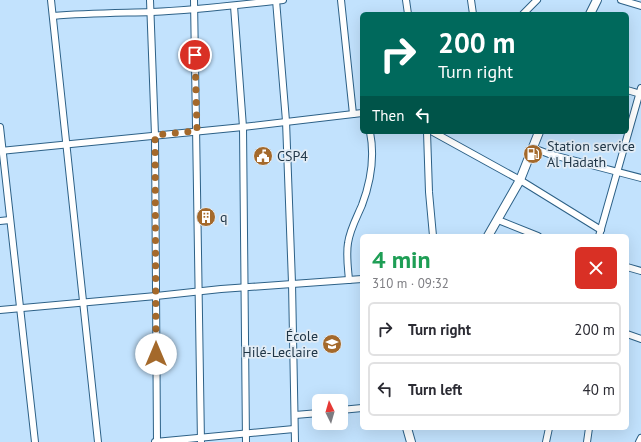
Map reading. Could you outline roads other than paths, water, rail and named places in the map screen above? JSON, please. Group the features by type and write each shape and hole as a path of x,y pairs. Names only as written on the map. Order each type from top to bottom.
{"street":[{"path":"51,0 98,442"},
{"path":"150,0 155,135 156,442 201,440 246,433 294,429"},
{"path":"194,0 201,440"},
{"path":"53,16 87,13 150,12 194,9 234,6 279,0 286,121 292,283 295,442"},
{"path":"341,0 353,114"},
{"path":"406,0 408,12"},
{"path":"471,0 472,12"},
{"path":"525,12 537,0"},
{"path":"591,12 597,0"},
{"path":"622,0 641,6"},
{"path":"234,6 242,127 246,442"},
{"path":"629,90 640,92 629,130"},
{"path":"1,151 242,127 360,113"},
{"path":"0,126 1,151 36,442"},
{"path":"349,280 348,243 353,224 368,186 371,172 373,157 370,134"},
{"path":"427,134 429,192 433,234"},
{"path":"437,134 520,180 600,233 628,134"},
{"path":"489,234 520,180 538,134"},
{"path":"533,148 641,178"},
{"path":"0,221 10,220"},
{"path":"498,220 533,234"},
{"path":"629,268 641,271"},
{"path":"0,310 156,296 199,290 360,279"},
{"path":"629,335 641,339"},
{"path":"348,409 360,408"},
{"path":"295,415 312,414"},
{"path":"407,430 411,442"},
{"path":"546,442 549,430"},
{"path":"588,442 589,430"},
{"path":"639,442 641,438"}],"place":[{"name":"Station service Al Hadath","path":"533,154"},
{"name":"CSP4","path":"263,156"},
{"name":"q","path":"206,217"},
{"name":"École Hilé-Leclaire","path":"332,344"}]}
